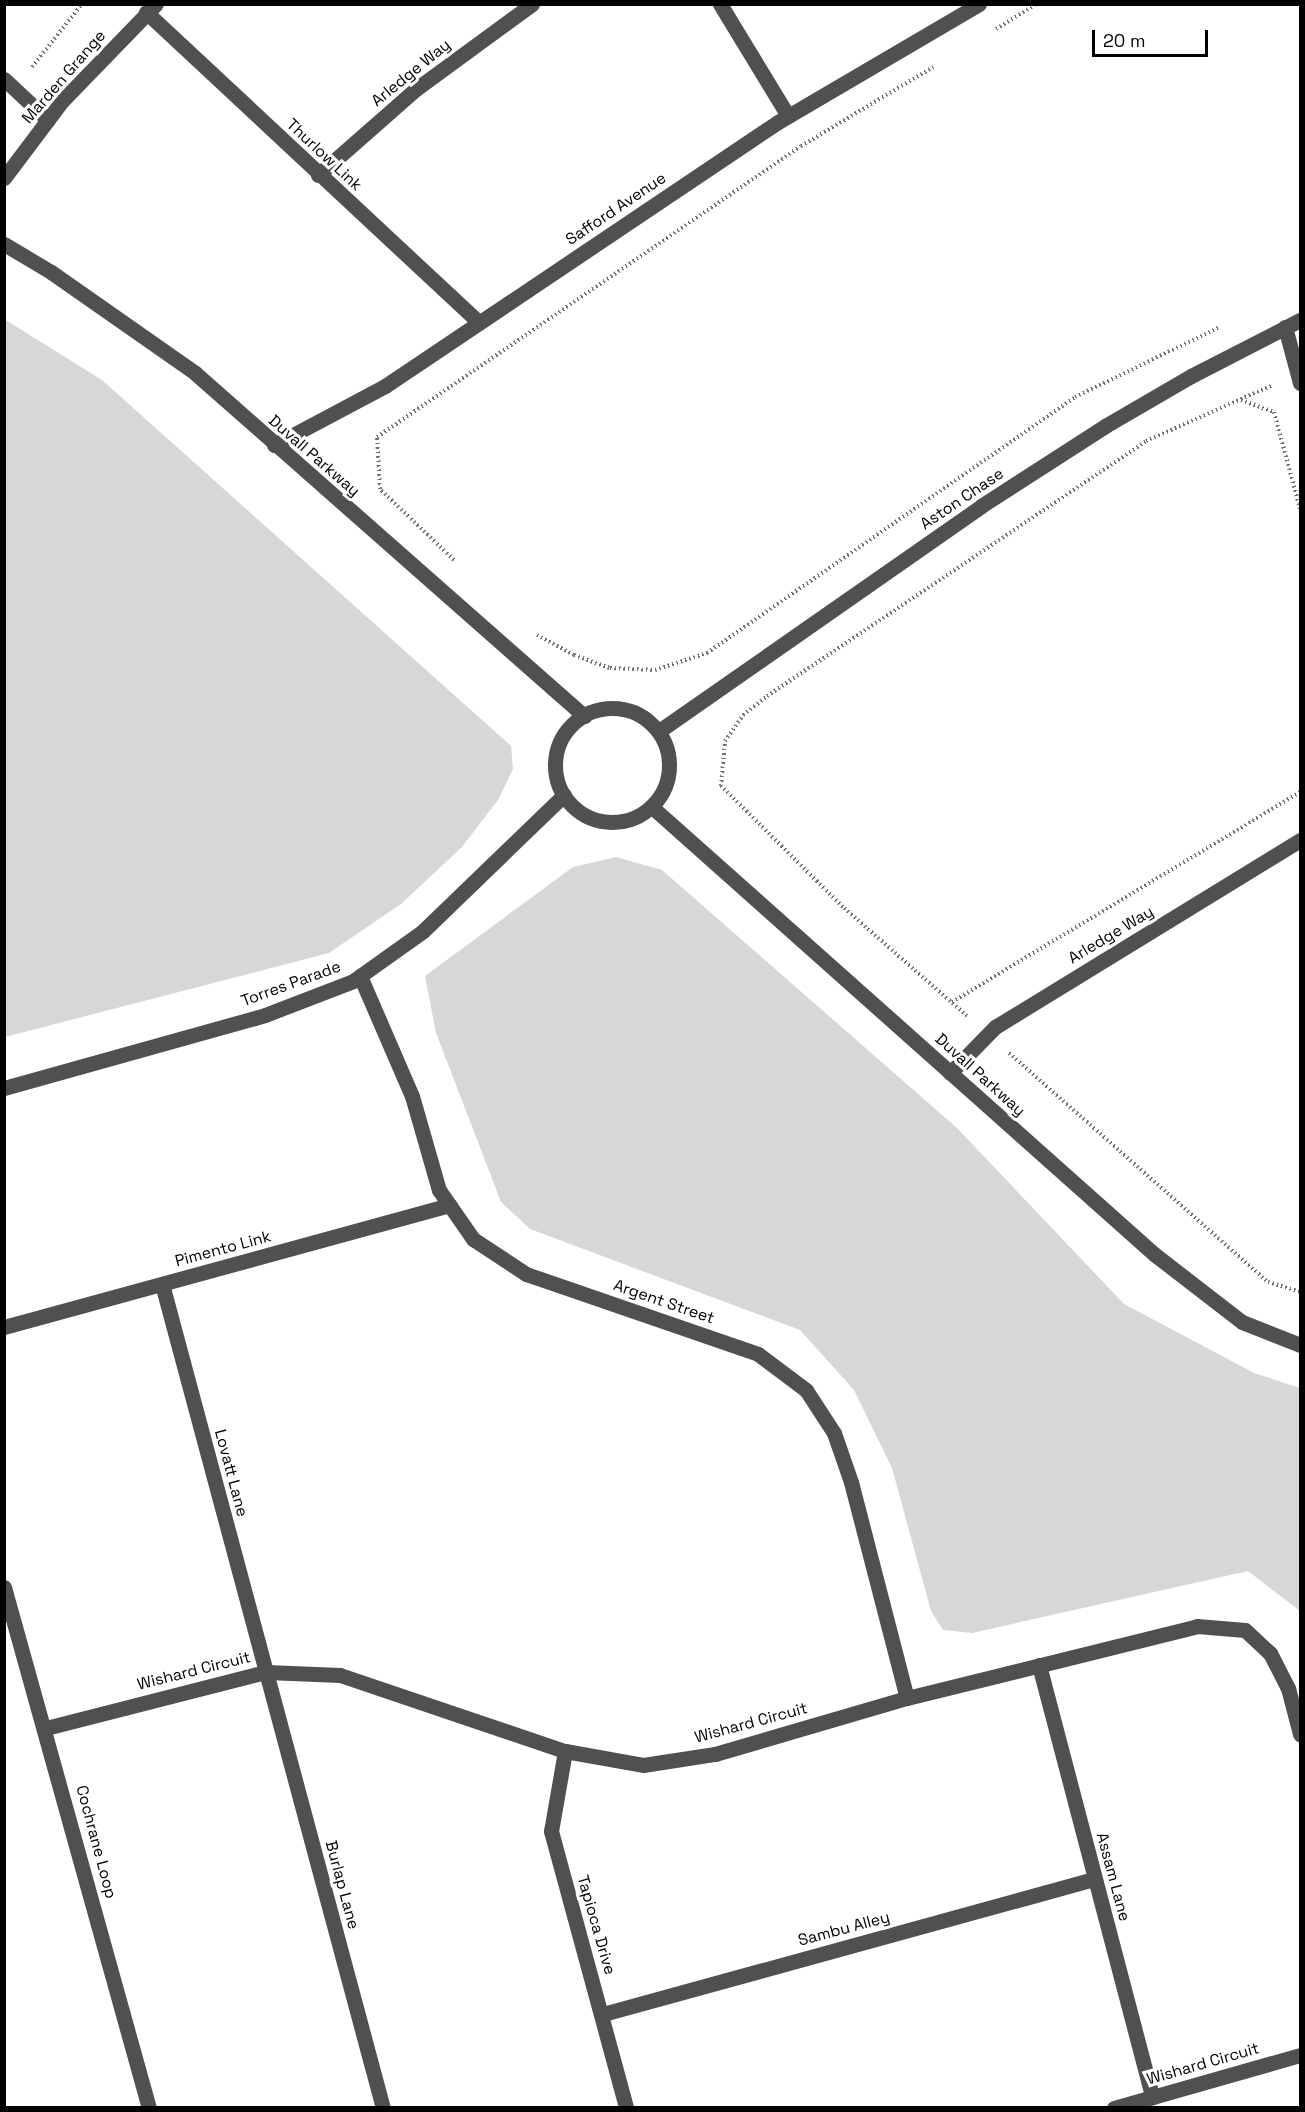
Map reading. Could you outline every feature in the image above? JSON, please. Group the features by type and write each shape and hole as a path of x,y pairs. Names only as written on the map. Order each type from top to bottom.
{"street":[{"name":"Arledge Way","path":"318,175 416,89 532,4"},
{"path":"720,4 788,116"},
{"name":"Safford Avenue","path":"274,445 385,386 788,116 976,5"},
{"name":"Thurlow Link","path":"151,8 318,175 479,322"},
{"name":"Marden Grange","path":"4,178 48,120 151,8"},
{"path":"10,84 48,120"},
{"name":"Duvall Parkway","path":"4,244 51,272 195,373 584,716"},
{"name":"Aston Chase","path":"659,731 990,500 1105,426 1285,327 1300,321"},
{"path":"1285,327 1299,378"},
{"path":"617,708 641,716 659,731 668,751 670,770 662,794 652,807 627,820 607,822 583,815 564,795 557,781 555,760 570,725 584,716 617,708"},
{"name":"Torres Parade","path":"4,1088 265,1015 360,976 423,931 564,795"},
{"name":"Duvall Parkway","path":"652,807 1154,1254 1242,1322 1300,1345"},
{"name":"Arledge Way","path":"950,1072 988,1035 1300,840"},
{"name":"Argent Street","path":"360,976 412,1096 439,1190 473,1239 526,1274 759,1354 806,1390 834,1433 851,1482 907,1698"},
{"name":"Pimento Link","path":"4,1327 450,1205"},
{"name":"Lovatt Lane","path":"162,1284 266,1672"},
{"name":"Cochrane Loop","path":"4,1587 46,1728 148,2108"},
{"name":"Wishard Circuit","path":"46,1728 266,1672 340,1675 564,1751 643,1765 715,1754 907,1698 1197,1626 1245,1630 1270,1653 1288,1688 1300,1734"},
{"name":"Assam Lane","path":"1039,1665 1152,2097"},
{"name":"Burlap Lane","path":"266,1672 382,2108"},
{"name":"Tapioca Drive","path":"564,1751 551,1831 603,2014 626,2108"},
{"name":"Sambu Alley","path":"603,2014 1094,1879"},
{"name":"Wishard Circuit","path":"1114,2108 1300,2055"}],"path":[{"path":"10,84 82,4"},
{"path":"985,35 1036,4"},
{"path":"462,569 380,489 376,437 801,147 944,60"},
{"path":"529,630 574,655 610,668 655,670 707,653 1075,397 1220,327"},
{"path":"1299,378 1240,399 1137,448 767,696 743,715 726,741 721,786 843,907 1268,1282 1300,1292"},
{"path":"1240,399 1274,412 1300,509"},
{"path":"952,1002 1300,792"}],"shaded area":[{"path":"4,319 102,380 511,746 513,769 498,800 462,847 401,904 329,953 5,1037"},
{"path":"616,857 662,870 957,1128 1124,1304 1254,1373 1300,1388 1300,1611 1248,1571 972,1633 943,1630 931,1611 892,1468 854,1390 800,1330 530,1229 501,1202 436,1033 425,976 573,867"}]}
